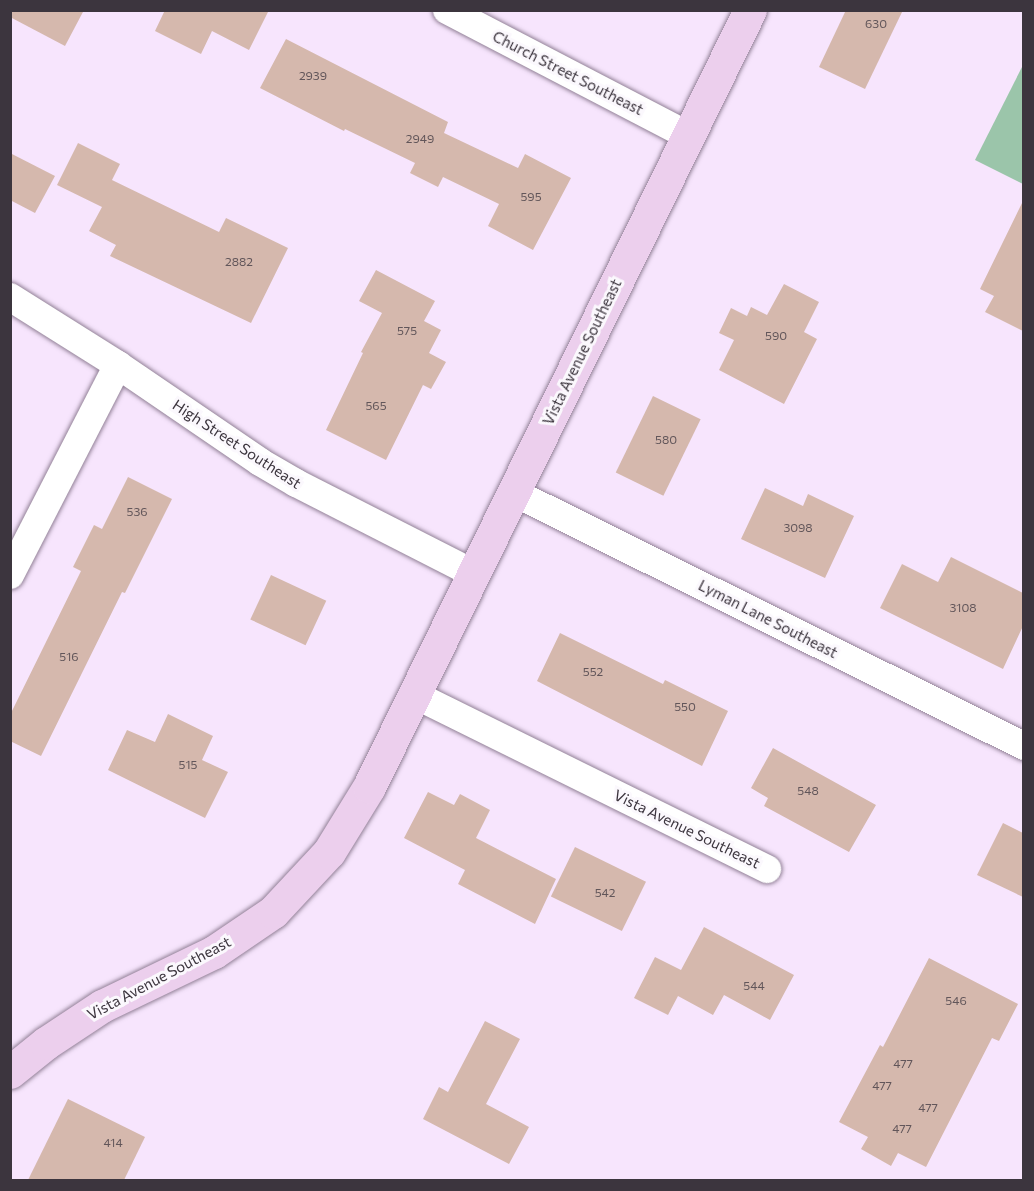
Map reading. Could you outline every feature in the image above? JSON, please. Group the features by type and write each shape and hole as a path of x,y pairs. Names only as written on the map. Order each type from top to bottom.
{"main road":[{"name":"Vista Avenue Southeast","path":"10,1072 46,1043 102,1006 214,952 273,912 329,852 369,787 750,10"}],"street":[{"name":"Church Street Southeast","path":"447,10 689,136"},
{"name":"High Street Southeast","path":"10,297 118,365 214,432 296,483 473,573"},
{"path":"10,575 118,365"},
{"name":"Lyman Lane Southeast","path":"513,492 1023,746"},
{"name":"Vista Avenue Southeast","path":"413,694 767,869"}],"green space":[{"path":"1023,65 1023,184 975,160"}],"building":[{"path":"10,10 84,10 65,46 10,17"},
{"path":"165,10 269,10 249,50 212,31 201,54 155,31"},
{"path":"846,10 903,10 865,89 819,67"},
{"path":"286,39 448,122 444,133 518,168 525,154 571,178 533,250 488,226 499,204 443,177 438,187 410,173 415,163 345,129 344,131 260,88"},
{"path":"78,143 120,164 112,180 219,232 226,218 288,248 251,323 110,256 116,245 89,231 102,207 57,185"},
{"path":"10,153 55,176 35,213 10,200"},
{"path":"1023,201 1023,331 985,312 994,296 980,289"},
{"path":"376,270 435,301 424,321 441,330 429,353 446,362 431,389 423,385 386,460 326,430 363,353 361,352 382,313 359,301"},
{"path":"784,284 819,302 804,332 817,339 784,404 719,370 734,340 719,333 731,308 747,316 751,307 767,315"},
{"path":"653,396 701,419 663,496 616,472"},
{"path":"128,477 172,499 125,593 122,592 41,756 10,741 10,715 81,571 73,567 94,525 102,529"},
{"path":"765,488 803,506 808,494 854,516 825,578 741,539"},
{"path":"951,557 1023,593 1023,626 1003,669 880,608 902,564 938,582"},
{"path":"271,575 326,601 306,645 250,619"},
{"path":"560,633 663,684 665,680 728,711 702,766 537,681"},
{"path":"168,714 213,736 202,760 228,772 205,818 108,770 127,730 155,742"},
{"path":"773,748 876,805 849,852 764,806 768,798 751,788"},
{"path":"428,792 454,805 460,794 490,810 476,838 556,879 535,924 458,884 465,870 404,838"},
{"path":"1003,823 1023,833 1023,897 977,875"},
{"path":"575,847 646,882 622,931 551,896"},
{"path":"704,927 794,975 770,1020 724,995 713,1015 678,996 668,1015 634,998 655,957 681,970"},
{"path":"929,958 1018,1004 999,1041 992,1038 926,1167 898,1153 891,1166 861,1149 868,1137 839,1122 880,1045 883,1047"},
{"path":"485,1021 520,1039 486,1104 529,1127 509,1164 423,1119 439,1087 448,1092"},
{"path":"68,1099 145,1137 124,1180 28,1180"}]}
